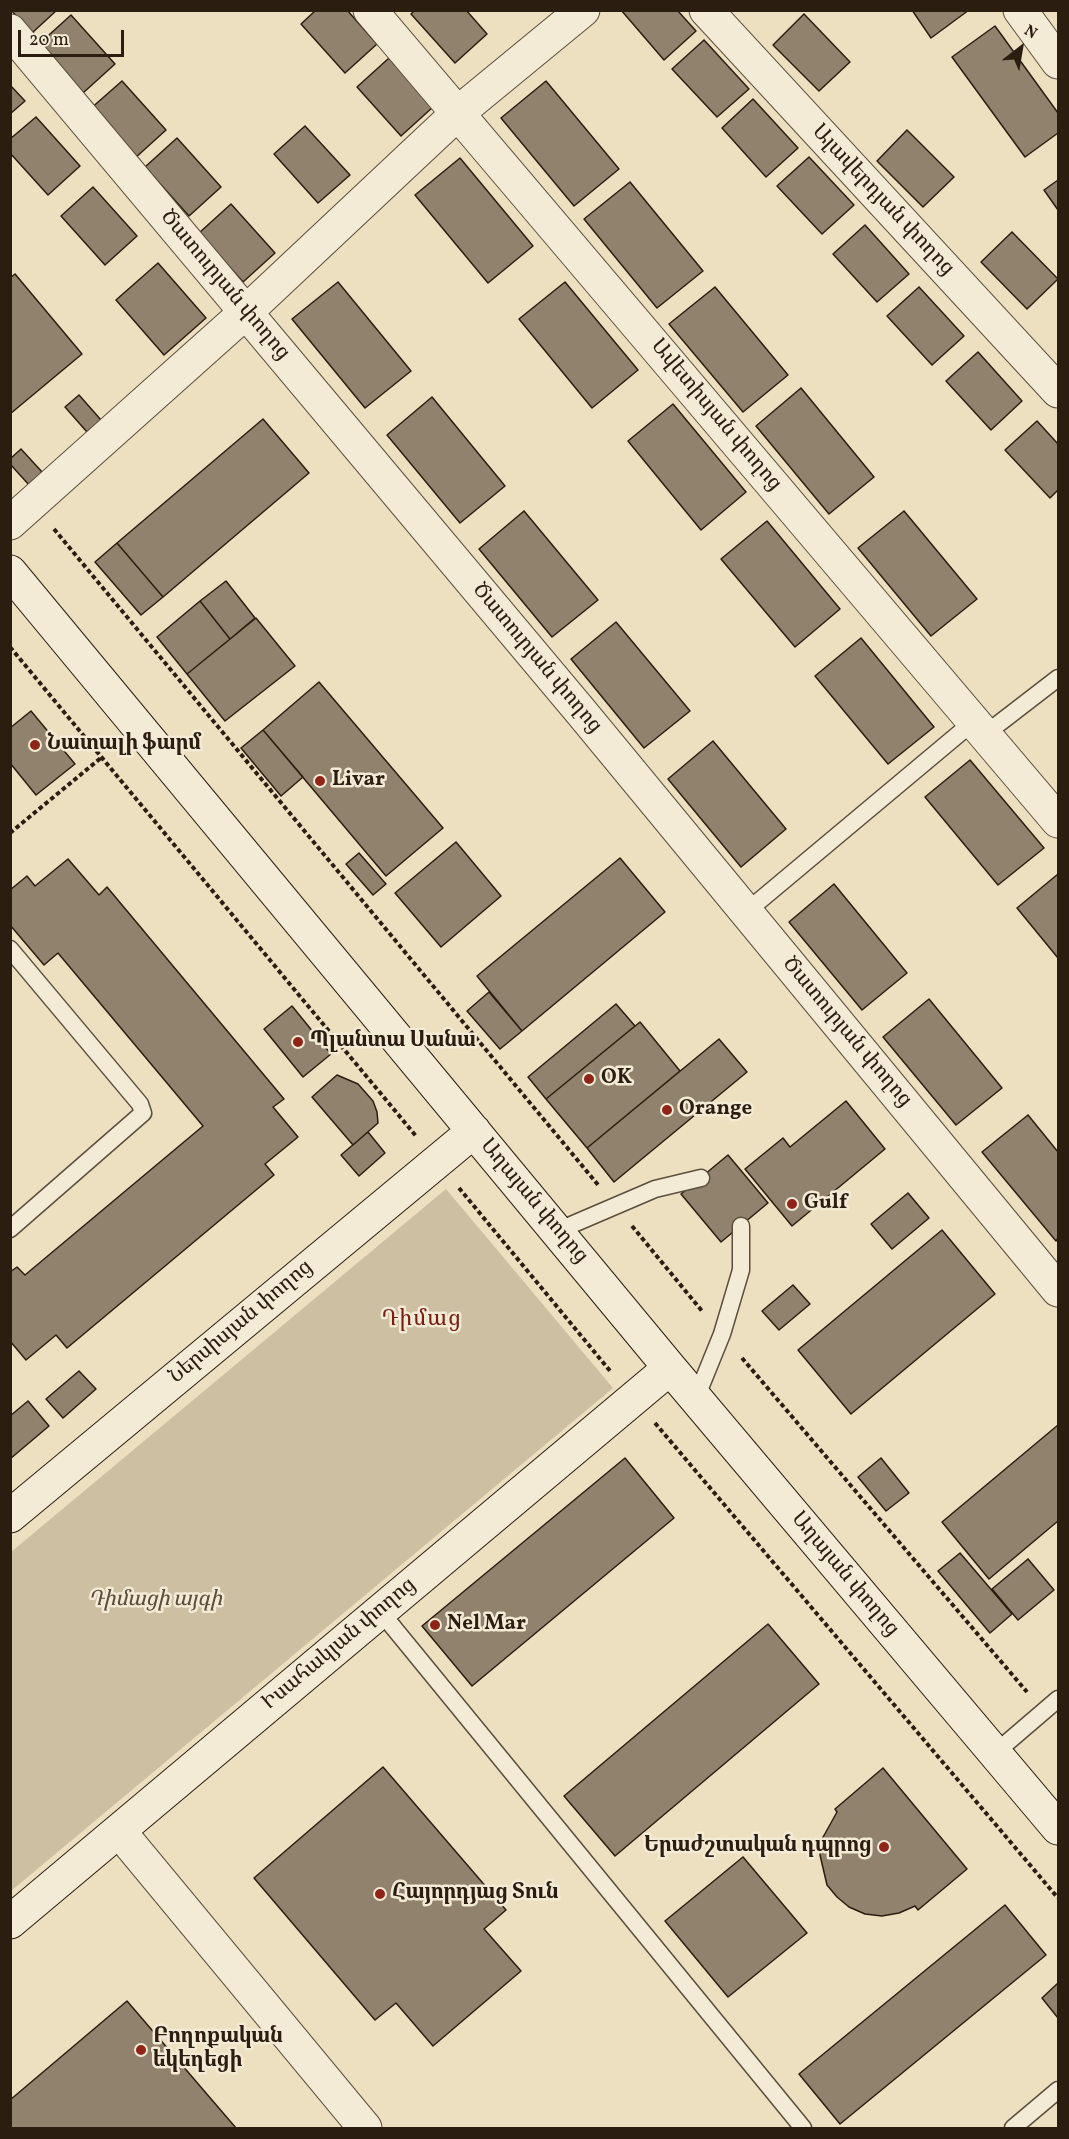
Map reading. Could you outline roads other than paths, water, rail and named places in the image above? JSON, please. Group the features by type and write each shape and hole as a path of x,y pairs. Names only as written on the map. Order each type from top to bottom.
{"street":[{"name":"Ավետիսյան փողոց","path":"370,10 1059,821"},
{"path":"22,514 246,312 459,112 583,10"},
{"name":"Ալավերդյան փողոց","path":"706,10 1059,392"},
{"path":"1020,10 1059,62"},
{"name":"Ծատուրյան փողոց","path":"10,31 1059,1290"},
{"name":"Աղայան փողոց","path":"10,572 670,1368 1059,1828"},
{"name":"Ներսիսյան փողոց","path":"10,1516 474,1131"},
{"name":"Իսահակյան փողոց","path":"10,1922 670,1368"},
{"path":"119,1831 365,2128"}],"lane":[{"path":"746,912 979,729 1059,678"},
{"path":"10,950 140,1104 143,1113 10,1229"},
{"path":"557,1231 655,1189 701,1178"},
{"path":"696,1398 722,1334 741,1270 741,1226"},
{"path":"380,1611 803,2128"},
{"path":"995,1753 1059,1699"},
{"path":"1013,2128 1059,2090"}],"place":[{"name":"Նատալի ֆարմ","path":"35,745"},
{"name":"Livar","path":"320,781"},
{"name":"Պլանտա Սանա","path":"298,1042"},
{"name":"OK","path":"589,1079"},
{"name":"Orange","path":"667,1110"},
{"name":"Gulf","path":"792,1204"},
{"name":"Nel Mar","path":"435,1625"},
{"name":"Երաժշտական դպրոց","path":"884,1847"},
{"name":"Հայորդյաց Տուն","path":"380,1894"},
{"name":"Բողոքական եկեղեցի","path":"141,2050"}],"district":[{"name":"Դիմաց","path":"422,1321"}],"park label":[{"name":"Դիմացի այգի","path":"155,1601"}]}
